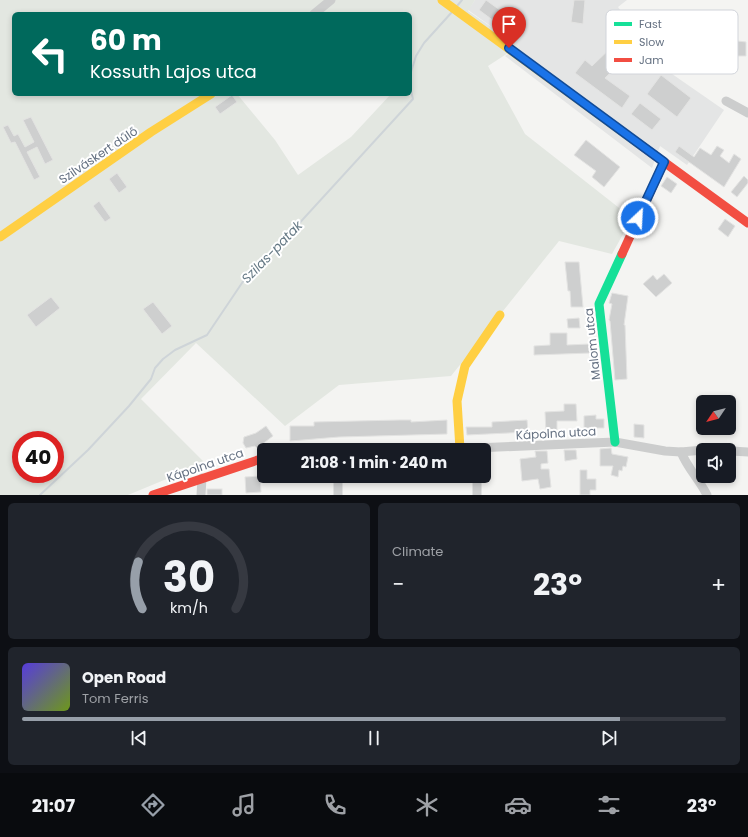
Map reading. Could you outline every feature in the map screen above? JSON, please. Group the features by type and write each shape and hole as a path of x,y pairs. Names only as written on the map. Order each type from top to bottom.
{"street":[{"path":"316,12 331,0"},
{"path":"442,0 748,224"},
{"name":"Szilváskert dűlő","path":"0,237 151,132 208,96"},
{"path":"726,101 748,113"},
{"name":"Malom utca","path":"616,442 599,304 664,162"},
{"path":"460,443 457,401 465,366 500,315"},
{"name":"Kápolna utca","path":"491,449 616,442 681,452 696,451"},
{"path":"736,451 748,452"},
{"path":"681,452 690,471 698,478 707,495"},
{"name":"Kápolna utca","path":"154,495 257,460"},
{"path":"202,478 202,495"},
{"path":"338,483 338,495"},
{"path":"477,483 477,495"}],"shaded area":[{"path":"0,0 475,0 468,11 519,46 488,66 525,134 632,218 612,254 559,241 451,376 339,385 285,426 196,343 141,399 205,463 128,495 0,495"},
{"path":"475,0 627,0 618,7 620,10 606,10 606,74 672,74 724,110 687,165 660,146 652,168 505,56 519,46 468,10"}],"building":[{"path":"486,0 522,26 514,36 479,10"},
{"path":"574,0 585,0 583,24 571,22"},
{"path":"738,41 746,42 746,56 738,56"},
{"path":"606,53 606,74 609,74 605,78 630,96 622,108 575,73 585,60 592,66"},
{"path":"661,75 691,98 677,117 647,94"},
{"path":"231,96 233,96 237,102 220,114 215,107"},
{"path":"640,103 661,119 652,130 631,114"},
{"path":"31,117 53,160 45,164 37,147 27,152 40,177 34,180 15,142 11,143 3,127 8,125 14,136 18,134 25,147 34,142 23,120"},
{"path":"586,140 620,167 604,187 592,177 596,171 574,155"},
{"path":"679,146 694,157 700,148 711,155 717,146 724,150 720,156 729,163 734,154 741,159 724,187 675,152"},
{"path":"117,173 127,187 119,193 109,179"},
{"path":"744,176 748,180 748,183 737,197 731,192"},
{"path":"667,177 677,184 671,193 661,186"},
{"path":"99,201 111,218 105,222 93,206"},
{"path":"725,219 735,226 728,237 718,229"},
{"path":"565,262 579,262 583,307 571,307"},
{"path":"664,274 672,283 656,297 643,284 653,275 657,280"},
{"path":"612,293 628,296 624,325 627,379 615,380 609,320 612,304 609,303"},
{"path":"51,297 60,308 36,327 27,315"},
{"path":"153,302 172,326 162,334 143,309"},
{"path":"579,318 580,328 568,328 567,319"},
{"path":"550,333 567,333 567,345 590,344 590,353 534,355 534,346 550,345"},
{"path":"564,404 576,404 577,421 557,421 557,432 546,433 545,412 564,411"},
{"path":"596,415 596,419 604,419 604,428 584,428 584,416"},
{"path":"411,420 411,422 447,420 447,434 339,437 290,441 290,426 314,426 314,422"},
{"path":"527,420 528,432 467,435 466,427 492,427 492,422"},
{"path":"634,424 644,425 644,438 634,437"},
{"path":"266,426 273,436 264,443 257,443 257,448 255,446 246,448 243,443 244,437 256,433"},
{"path":"611,448 612,454 628,457 626,467 623,466 622,471 619,470 618,477 611,475 613,466 600,466 600,449"},
{"path":"564,450 576,450 577,459 565,461"},
{"path":"535,451 547,451 548,463 541,464 541,469 549,469 551,487 540,489 538,479 522,481 520,459 536,457"},
{"path":"580,470 587,470 587,479 596,479 596,490 590,490 590,495 580,495"},
{"path":"257,476 257,483 260,483 261,492 246,493 245,477"},
{"path":"207,489 222,489 222,495 207,495"}],"waterway":[{"name":"Szilas-patak","path":"457,6 462,0"},
{"name":"Szilas-patak","path":"412,69 416,56 424,43 452,12"},
{"name":"Szilas-patak","path":"40,495 88,450 129,406 151,379 155,368 163,359 175,350 207,335 244,280 262,264 413,99 412,95"}],"traffic: fast":[{"path":"615,442 599,304 622,254"}],"traffic: slow":[{"path":"442,0 642,146"},
{"path":"0,237 151,132 208,96"},
{"path":"460,443 457,401 465,366 500,315"}],"traffic: jam":[{"path":"642,146 748,223"},
{"path":"622,254 664,162"},
{"path":"153,495 257,460"}],"route":[{"path":"509,48 664,162 638,218"}]}
